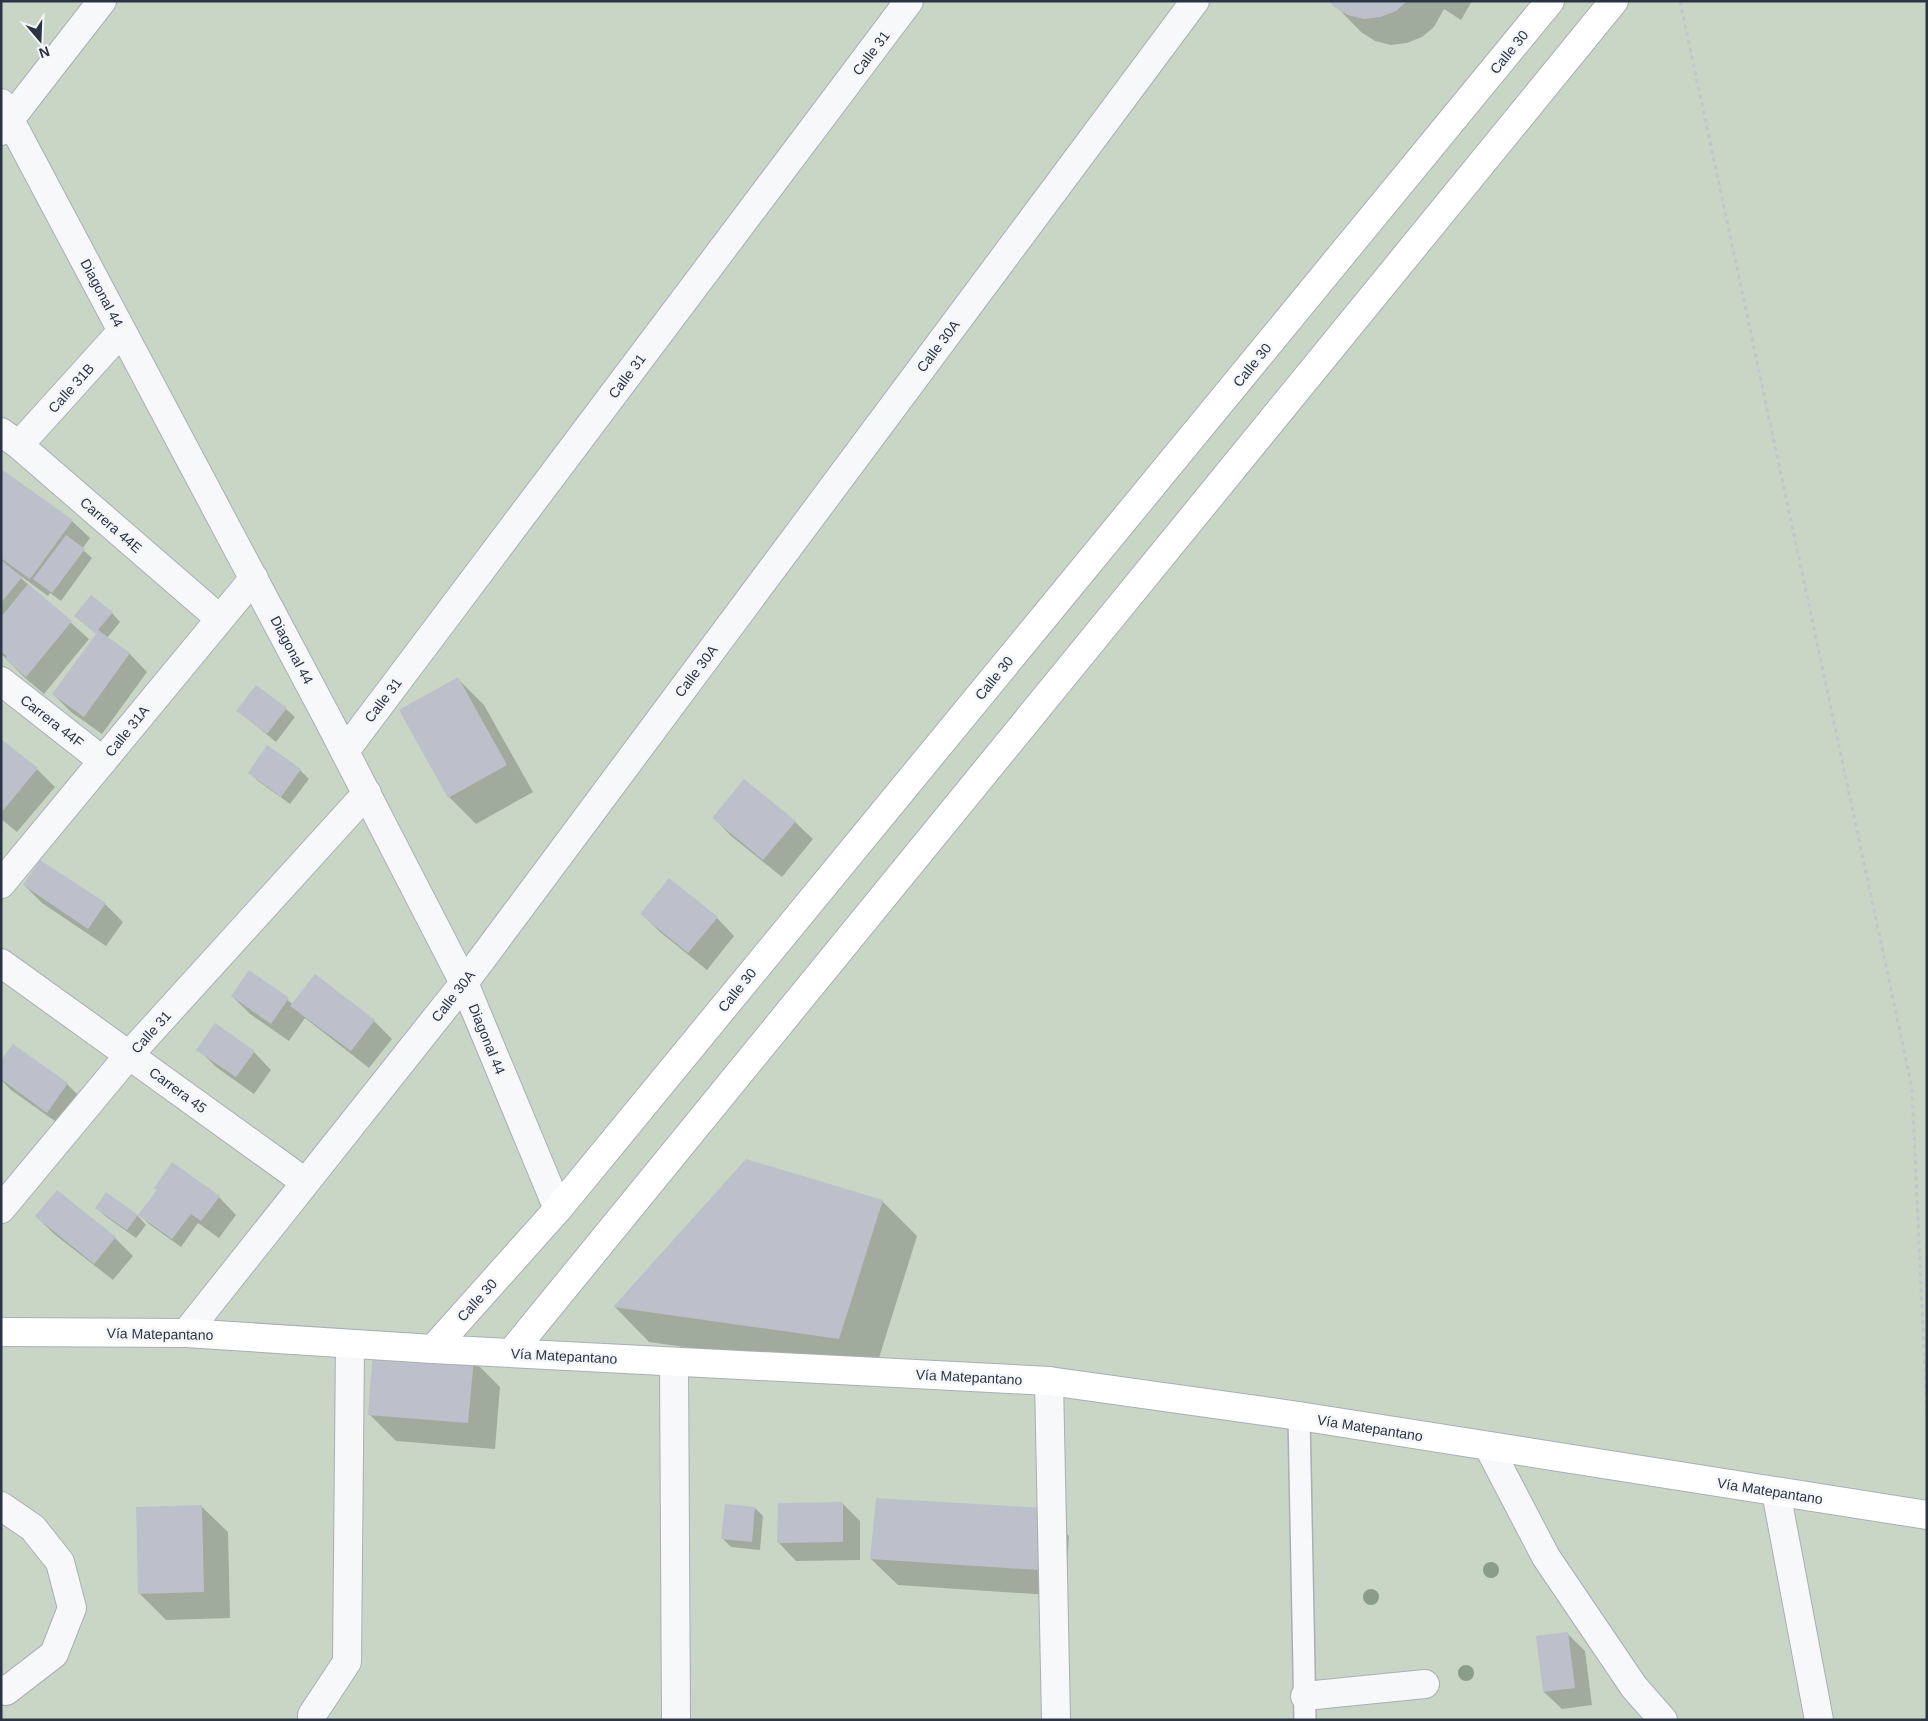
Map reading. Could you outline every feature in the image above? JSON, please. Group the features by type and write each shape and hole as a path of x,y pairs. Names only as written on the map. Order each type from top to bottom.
{"main road":[{"name":"Calle 30","path":"433,1349 558,1209 1550,1"},
{"path":"511,1353 1614,1"},
{"name":"Vía Matepantano","path":"1,1332 186,1333 433,1349 1049,1381 1298,1416 1927,1515"}],"street":[{"path":"4,118 102,1"},
{"name":"Calle 31","path":"345,751 909,1"},
{"name":"Calle 30A","path":"186,1333 464,983 1195,1"},
{"name":"Diagonal 44","path":"4,118 122,331 254,578 464,983 558,1209"},
{"name":"Calle 31B","path":"10,438 122,331"},
{"name":"Carrera 44E","path":"10,438 220,619"},
{"name":"Calle 31A","path":"1,884 254,578"},
{"name":"Carrera 44F","path":"1,681 103,761"},
{"name":"Calle 31","path":"1,1209 129,1055 367,793"},
{"name":"Carrera 45","path":"1,963 305,1182"},
{"path":"312,1720 312,1715 347,1662 350,1344"},
{"path":"674,1362 676,1720"},
{"path":"1049,1381 1056,1720"},
{"path":"1488,1446 1546,1557 1634,1687 1662,1720"},
{"path":"1776,1492 1820,1720"},
{"path":"1,1506 33,1528 60,1562 72,1608 54,1654 6,1691 1,1689"},
{"path":"1305,1708 1425,1684"}],"lane":[{"path":"1298,1416 1305,1708"}],"path":[{"path":"1680,1 1912,1088 1927,1418"}],"green space":[{"path":"1,1 1927,1 1927,1720 1,1720"}],"building":[{"path":"1329,1 1407,1 1396,11 1380,17 1364,19 1347,15"},
{"path":"1,469 73,520 30,579 1,558"},
{"path":"66,535 85,549 52,593 33,579"},
{"path":"1,560 22,577 1,603"},
{"path":"28,584 72,621 26,677 5,659 7,656 1,652 1,617"},
{"path":"91,595 113,612 98,630 130,653 84,717 52,694 96,634 74,616"},
{"path":"458,677 507,765 448,798 399,710"},
{"path":"256,685 287,708 267,734 236,711"},
{"path":"1,739 38,768 1,813"},
{"path":"267,745 301,769 281,797 248,773"},
{"path":"744,779 796,821 763,860 712,818"},
{"path":"40,860 106,903 88,929 23,885"},
{"path":"669,878 718,917 688,953 640,914"},
{"path":"249,970 289,998 271,1024 231,996"},
{"path":"315,974 375,1020 351,1051 290,1006"},
{"path":"215,1023 255,1051 236,1077 196,1050"},
{"path":"13,1044 68,1083 47,1113 1,1079 1,1060"},
{"path":"746,1159 883,1200 839,1339 613,1307"},
{"path":"172,1162 220,1196 201,1221 191,1214 172,1239 138,1215 157,1190 154,1188"},
{"path":"57,1190 116,1237 94,1264 35,1216"},
{"path":"106,1192 138,1215 127,1230 95,1208"},
{"path":"373,1351 474,1359 468,1423 368,1415"},
{"path":"876,1498 1043,1508 1039,1570 870,1559"},
{"path":"843,1502 843,1542 777,1543 778,1503"},
{"path":"725,1504 755,1507 752,1542 721,1539"},
{"path":"202,1505 204,1592 138,1594 136,1507"},
{"path":"1568,1632 1575,1688 1543,1692 1536,1636"}]}
